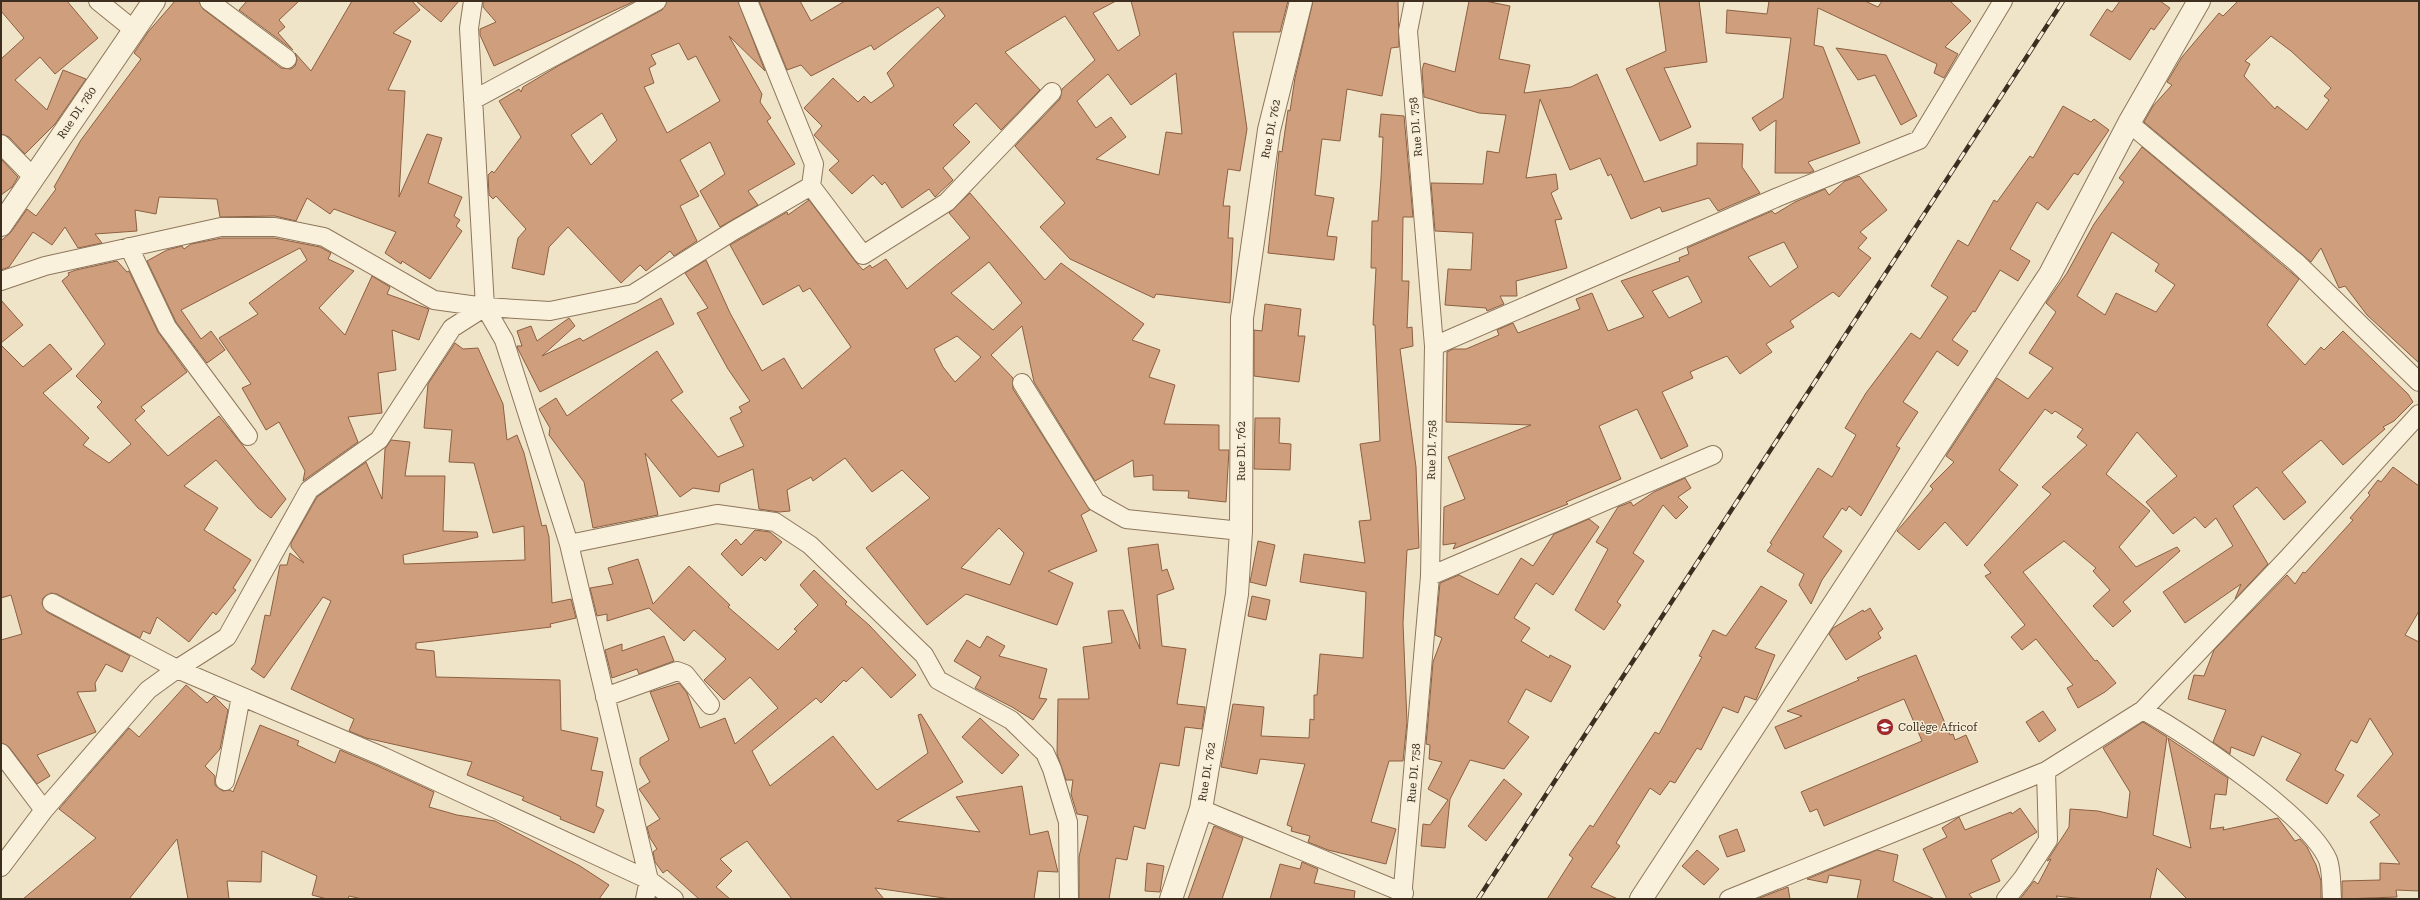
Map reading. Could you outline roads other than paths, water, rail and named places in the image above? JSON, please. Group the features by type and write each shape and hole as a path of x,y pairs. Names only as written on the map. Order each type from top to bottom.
{"street":[{"path":"98,1 134,30"},
{"name":"Rue DI. 780","path":"1,225 154,1"},
{"path":"209,1 286,59"},
{"path":"473,1 469,28 485,307 504,340 569,544 649,880 645,899"},
{"path":"473,100 657,1"},
{"path":"748,1 814,164 811,186 864,255 947,202 1052,92"},
{"name":"Rue DI. 762","path":"1172,899 1201,809 1237,594 1241,530 1242,318 1269,130 1301,1"},
{"name":"Rue DI. 758","path":"1403,896 1430,576 1434,346 1408,31 1414,1"},
{"path":"1434,346 1778,198 1919,140 2003,1"},
{"path":"1641,899 2050,274 2129,123 2199,1"},
{"path":"2129,123 2297,263 2419,382"},
{"path":"1,144 33,177"},
{"path":"1,281 45,266 221,227 275,228 324,238 434,300 485,307 550,311 633,294 727,235 811,186"},
{"path":"129,247 166,327 248,436"},
{"path":"1,866 44,810 148,690 176,669 227,637 309,490 379,440 452,328 485,307"},
{"path":"1022,383 1096,502 1126,519 1241,530"},
{"path":"1729,899 2046,770 2143,710 2287,559 2419,414"},
{"path":"1430,576 1713,455"},
{"path":"569,544 717,514 775,522 810,544 924,655 938,680 1011,720 1045,753 1068,822 1069,899"},
{"path":"52,603 176,669 384,757 649,880 674,899"},
{"path":"605,697 677,671 685,674 710,705"},
{"path":"225,781 240,696"},
{"path":"2143,710 2171,726 2269,796 2314,839 2328,860 2332,899"},
{"path":"1,753 44,810"},
{"path":"2006,899 2023,878 2048,840 2046,770"},
{"path":"1201,809 1403,896"}],"railway":[{"path":"1478,899 2063,1"}],"place":[{"name":"Collège Africof","path":"1885,727"}]}
